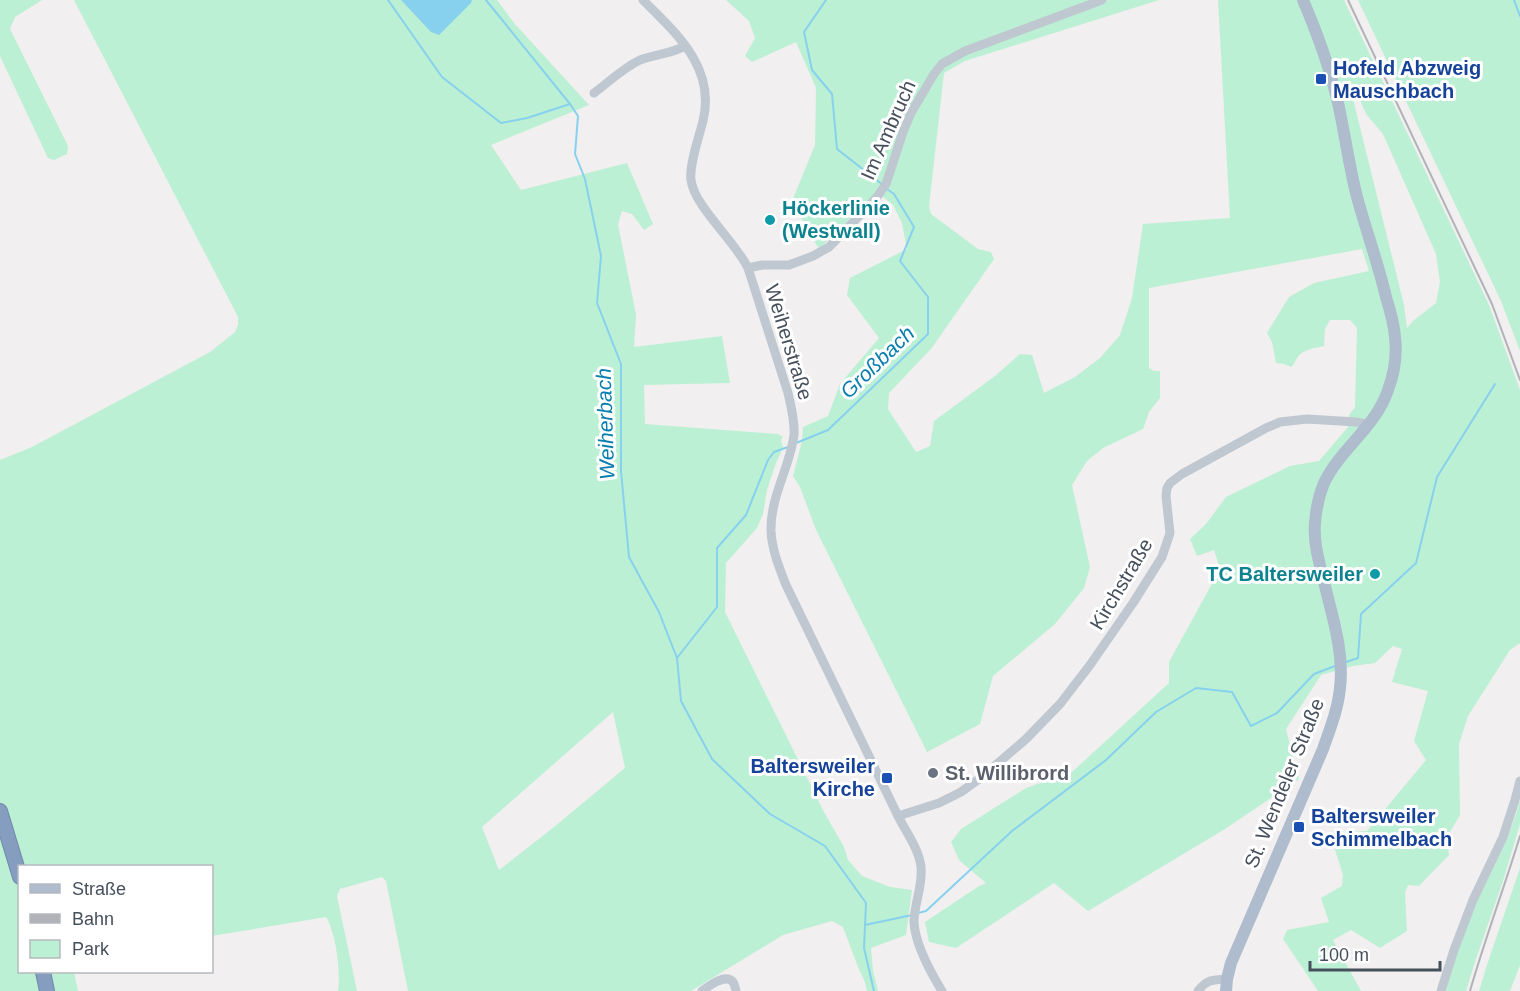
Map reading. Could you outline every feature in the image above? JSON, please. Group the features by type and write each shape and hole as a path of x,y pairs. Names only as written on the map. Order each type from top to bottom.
{"highway":[{"path":"0,811 18,870"},
{"path":"43,973 47,991"}],"main road":[{"name":"St. Wendeler Straße","path":"1227,985 1231,963 1333,723 1340,689 1341,661 1317,552 1315,524 1318,501 1323,485 1332,469 1378,412 1388,391 1395,350 1392,319 1358,198 1337,101 1324,55 1303,0"}],"street":[{"name":"Weiherstraße","path":"643,0 675,32 696,62 701,74 705,92 705,114 690,179 694,193 742,255 748,268 792,410 794,435 772,514 771,529 777,561 786,585 917,852 921,866 914,922 916,936 942,991"},
{"name":"Im Ambruch","path":"748,268 762,265 789,265 829,247 886,184 911,113 933,74 942,64 965,51 1102,0"},
{"path":"594,93 620,72 639,61 685,46"},
{"name":"Kirchstraße","path":"898,816 939,803 961,792 1026,739 1060,704 1090,665 1162,557 1170,534 1166,496 1170,483 1245,439 1280,422 1307,419 1356,422 1368,426"},
{"path":"1442,991 1454,950 1473,900 1503,837 1520,782"},
{"path":"702,991 722,979 728,979 733,982 736,991"},
{"path":"1198,991 1204,983 1212,980 1227,985"}],"green space":[{"path":"0,0 42,0 15,17 10,29 68,146 67,154 54,160 48,158 0,56"},
{"path":"74,0 497,0 514,23 589,105 491,145 521,190 627,163 653,224 644,230 632,214 622,211 618,224 636,315 634,347 722,336 730,383 644,385 645,424 778,434 783,437 781,440 783,448 767,490 763,514 757,528 726,563 725,612 824,812 844,847 848,860 862,876 890,887 912,890 906,935 871,948 878,991 867,991 843,927 832,921 783,935 691,991 408,991 386,881 382,877 340,889 337,896 357,991 338,991 337,953 333,933 326,917 213,936 213,865 18,865 18,973 74,973 78,991 0,991 0,460 32,447 210,352 235,332 238,317","holes":["613,712 625,768 499,870 482,827"]},
{"path":"726,0 1159,0 965,61 944,73 929,206 931,214 978,249 991,252 994,259 931,349 889,393 888,409 916,452 930,446 934,421 995,376 1020,354 1032,355 1044,393 1075,377 1100,358 1120,335 1132,298 1143,224 1230,218 1218,0 1344,0 1489,305 1520,390 1520,643 1510,650 1468,716 1459,744 1460,815 1447,837 1449,855 1419,886 1408,885 1405,893 1407,931 1380,948 1351,930 1333,940 1361,991 1318,991 1283,939 1287,930 1329,922 1321,898 1342,886 1343,875 1331,837 1335,833 1367,831 1426,760 1414,741 1428,691 1392,682 1402,649 1393,646 1375,663 1353,666 1321,675 1286,729 1299,779 1225,829 1088,911 1054,883 956,948 929,942 925,922 986,883 959,860 951,842 961,829 1026,788 1072,772 1169,683 1169,662 1220,569 1214,550 1197,556 1190,539 1206,524 1226,497 1290,466 1319,461 1348,427 1349,415 1355,407 1357,328 1350,320 1330,320 1325,329 1324,346 1302,353 1291,367 1276,363 1272,342 1267,333 1289,297 1314,283 1369,271 1362,249 1149,288 1149,368 1160,371 1160,398 1149,412 1143,429 1103,448 1087,461 1072,485 1090,567 1084,588 1055,624 993,676 980,724 927,752 816,530 800,487 793,476 802,441 803,427 828,416 840,384 879,338 847,295 850,278 907,249 902,223 893,205 877,192 820,248 817,246 792,201 815,145 816,88 796,42 752,62 745,56 755,38 749,21","holes":["1356,91 1366,114 1383,134 1436,254 1440,282 1436,303 1407,328 1404,305 1352,95"]},
{"path":"1358,0 1520,0 1520,351 1501,301"},
{"path":"1520,800 1520,824 1466,991 1446,991 1467,924 1506,840"},
{"path":"1520,868 1520,965 1510,991 1479,991 1487,965"}],"water":[{"path":"401,0 472,0 439,35 431,32"}],"waterway":[{"name":"Weiherbach","path":"388,0 442,77 501,123 527,118 570,104 578,116 575,154 585,179 601,256 597,303 621,364 621,471 629,557 659,612 677,658 681,701 712,759 770,814 825,846 866,903 864,948 874,991"},
{"path":"486,0 570,104"},
{"name":"Großbach","path":"826,0 804,32 812,70 832,94 837,149 883,185"},
{"path":"1514,0 1520,16"},
{"name":"Großbach","path":"796,443 828,430 928,334 928,297 900,261 914,227 894,194 887,189"},
{"path":"1346,662 1358,658 1361,614 1416,563 1437,477 1495,384"},
{"name":"Großbach","path":"677,658 717,607 717,548 746,515 768,460 774,452 788,447"},
{"path":"918,913 926,911 1012,831 1106,760 1156,712 1196,688 1232,692 1251,726 1277,713 1314,674 1335,666"},
{"path":"865,925 912,915"}],"railway":[{"path":"1348,0 1492,304 1520,380"},
{"path":"1470,991 1520,836"}],"place":[{"name":"Hofeld Abzweig Mauschbach","path":"1321,79"},
{"name":"Höckerlinie (Westwall)","path":"770,220"},
{"name":"TC Baltersweiler","path":"1375,574"},
{"name":"St. Willibrord","path":"933,773"},
{"name":"Baltersweiler Kirche","path":"887,778"},
{"name":"Baltersweiler Schimmelbach","path":"1299,827"}]}
